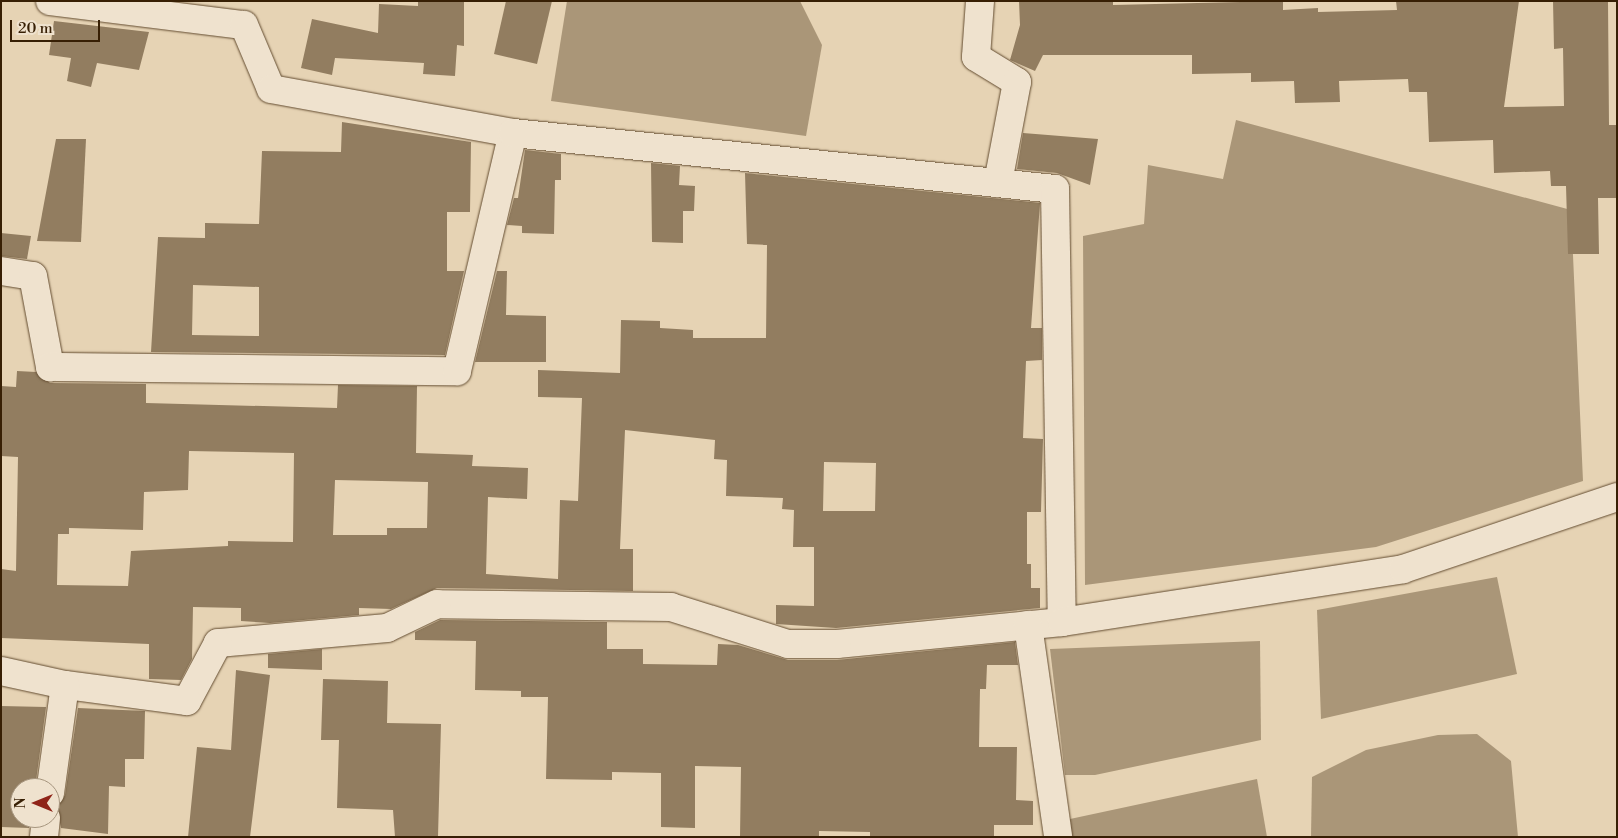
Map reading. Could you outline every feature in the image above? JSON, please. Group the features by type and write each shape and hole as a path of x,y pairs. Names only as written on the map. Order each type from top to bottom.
{"street":[{"path":"50,1 244,25 271,89 512,134 1055,189 1062,622"},
{"path":"980,1 976,57 1017,82 998,183"},
{"path":"1,272 33,276 50,367 457,371 512,134"},
{"path":"1,671 65,685 187,701 218,643 387,628 437,604 671,607 788,644 837,644 1062,622 1403,569 1617,497"},
{"path":"1028,625 1058,837"},
{"path":"52,778 65,685"}],"shaded area":[{"path":"567,1 800,1 822,45 806,136 551,101"},
{"path":"1236,120 1571,210 1583,481 1376,547 1085,585 1083,236 1144,224 1148,165 1223,179"},
{"path":"1497,577 1517,674 1321,719 1317,610"},
{"path":"1260,641 1261,740 1095,775 1065,775 1050,649"},
{"path":"1477,734 1511,761 1518,837 1311,837 1312,777 1366,750 1438,735"},
{"path":"1257,779 1267,837 1072,837 1070,819"}],"building":[{"path":"418,1 464,1 464,46 457,45 455,76 423,74 424,63 335,58 332,75 301,68 312,19 378,33 379,4 418,6"},
{"path":"506,1 552,1 537,64 494,54"},
{"path":"1019,1 1113,1 1113,5 1283,1 1283,10 1318,8 1318,12 1397,10 1396,1 1519,1 1504,107 1564,106 1563,48 1554,49 1553,1 1608,1 1609,125 1616,125 1617,198 1598,198 1599,254 1568,254 1566,186 1551,186 1550,171 1494,173 1493,140 1429,142 1427,92 1409,92 1408,79 1339,81 1340,102 1295,103 1294,81 1251,82 1251,73 1192,74 1192,55 1043,55 1035,71 1010,60 1020,25"},
{"path":"54,21 149,32 139,70 97,63 91,87 67,81 71,58 49,55"},
{"path":"342,122 471,142 470,212 447,212 447,271 464,271 445,355 151,352 158,237 205,238 205,223 259,224 262,151 341,152","holes":["193,285 259,287 259,336 192,335"]},
{"path":"1023,133 1098,139 1090,185 1057,173 1017,169"},
{"path":"56,139 86,139 81,242 37,241"},
{"path":"525,150 561,154 561,180 555,180 554,234 522,233 522,226 507,225 514,198 518,198"},
{"path":"651,163 680,166 679,185 695,186 694,211 683,211 683,243 652,242"},
{"path":"745,173 1040,203 1031,328 1042,328 1042,360 1026,361 1023,438 1043,439 1041,512 1027,512 1027,564 1031,564 1031,588 1040,588 1040,608 836,628 776,624 776,605 814,606 814,547 793,547 794,510 782,509 783,498 726,496 727,460 714,459 715,440 625,430 620,549 633,549 633,591 437,588 391,609 359,608 359,615 270,623 241,621 241,608 193,607 192,659 181,680 149,679 149,644 1,638 1,569 16,571 18,457 1,456 1,386 16,387 17,371 36,372 50,383 146,384 146,403 337,408 338,385 417,386 416,453 473,455 472,466 528,468 527,499 488,497 486,574 558,579 560,500 578,501 582,398 538,397 538,370 620,373 621,320 660,321 660,328 693,330 693,338 766,338 767,245 747,244","holes":["189,451 294,453 293,542 228,541 228,546 131,551 128,586 57,585 58,534 69,534 69,528 143,530 144,492 188,490","824,462 876,463 875,511 823,511","335,480 428,482 427,528 387,528 387,535 333,535"]},
{"path":"1,233 31,236 27,259 1,256"},
{"path":"497,271 507,271 506,315 546,316 546,362 475,362"},
{"path":"440,620 607,622 607,649 643,649 643,664 717,665 718,644 738,645 788,660 837,660 1015,642 1018,665 987,665 986,689 980,689 979,747 1017,747 1016,800 1033,801 1033,825 994,825 994,837 870,837 870,832 819,831 819,837 740,837 741,767 695,766 695,828 661,827 661,773 612,772 612,780 546,779 548,697 521,697 521,691 475,690 476,641 415,640 415,632"},
{"path":"322,649 322,670 268,668 268,654"},
{"path":"236,670 270,675 250,837 188,837 197,747 231,750"},
{"path":"323,679 388,681 387,723 441,724 438,837 395,837 393,810 337,808 339,740 321,740"},
{"path":"1,706 46,707 36,778 10,778 10,827 1,827"},
{"path":"78,708 145,711 144,759 125,759 125,787 109,786 108,834 61,828 60,802 65,795"}]}
